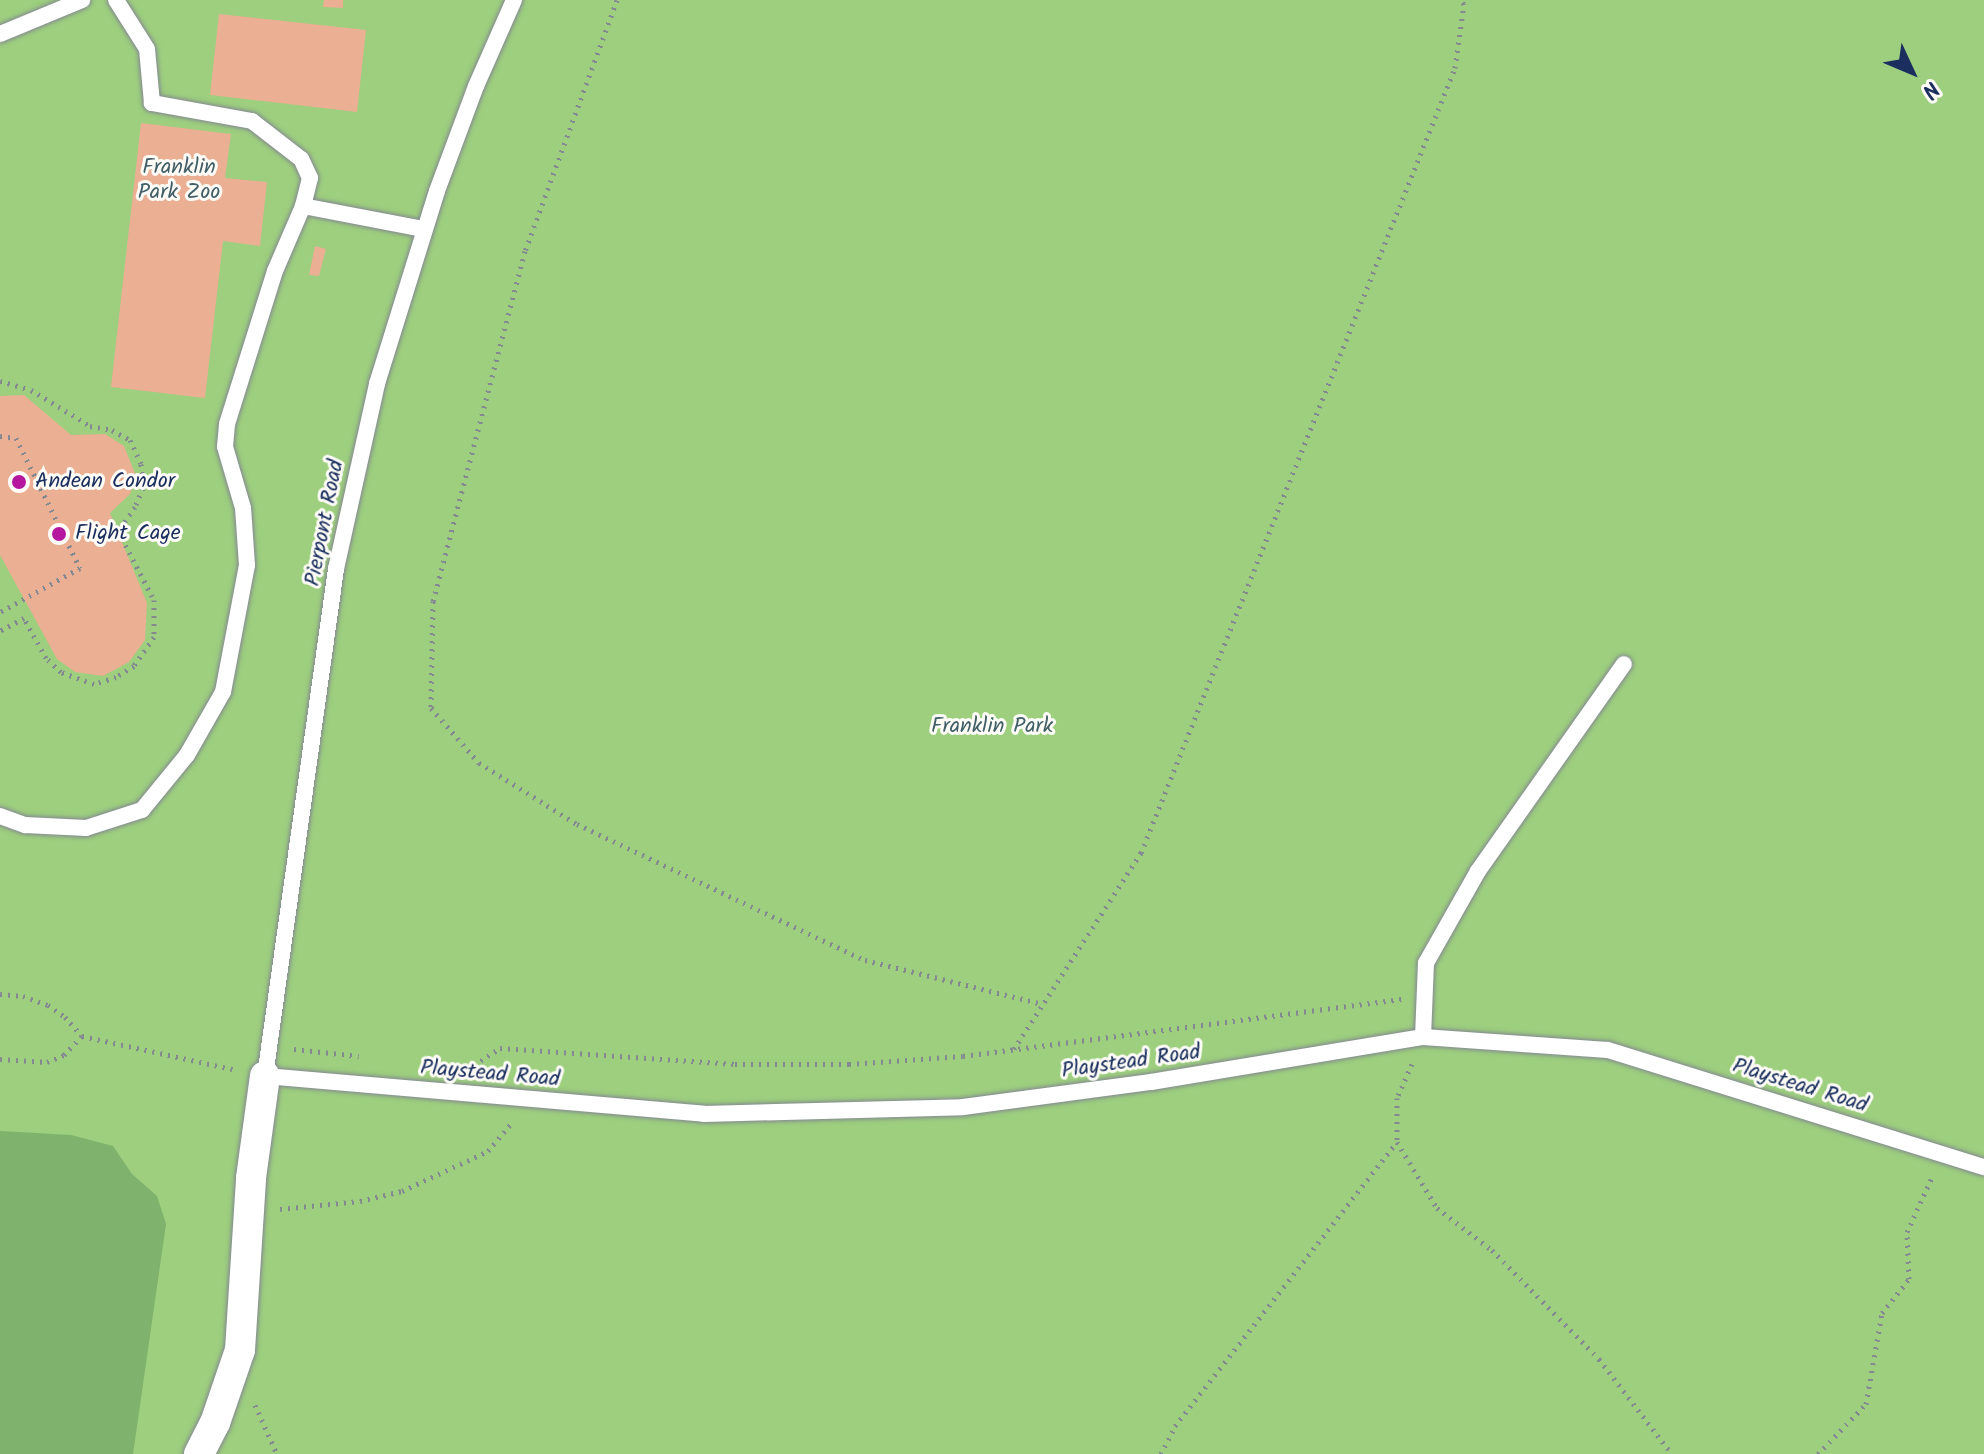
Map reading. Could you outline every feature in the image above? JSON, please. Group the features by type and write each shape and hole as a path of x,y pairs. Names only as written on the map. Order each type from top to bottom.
{"street":[{"path":"199,1454 215,1423 240,1350 251,1178 267,1061"}],"lane":[{"path":"0,34 82,0"},
{"path":"0,816 25,825 86,828 142,810 187,755 223,692 247,565 243,508 225,447 227,424 275,271 303,206 310,178 301,159 252,121 152,103 147,49 116,0"},
{"name":"Pierpont Road","path":"267,1061 340,544 382,363 424,229 476,86 514,0"},
{"path":"303,206 424,229"},
{"path":"1423,1037 1426,963 1478,871 1624,664"},
{"name":"Playstead Road","path":"267,1061 530,1099 704,1114 963,1107 1151,1082 1423,1037 1608,1050 1984,1167"}],"path":[{"path":"617,0 525,251 433,601 431,708 479,763 577,824 865,960 1043,1004"},
{"path":"1014,1049 1141,853 1455,68 1464,4 1461,0"},
{"path":"0,381 31,390 90,426 112,430 130,440 141,464 143,488 135,507 118,531 154,600 154,637 134,666 116,677 94,684 73,678 54,665 24,618 0,631"},
{"path":"0,436 16,438 80,568 0,612"},
{"path":"0,994 23,996 48,1005 65,1017 82,1036 267,1061 363,1057"},
{"path":"452,1067 474,1065 500,1048 735,1064 849,1064 1014,1049 1417,997 1423,1037 1397,1098 1397,1142 1437,1208 1492,1250 1589,1348 1672,1454"},
{"path":"0,1059 47,1062 64,1055 82,1036"},
{"path":"251,1212 360,1201 402,1191 488,1151 530,1099"},
{"path":"1161,1454 1175,1426 1397,1142"},
{"path":"1818,1454 1866,1404 1882,1313 1909,1279 1907,1232 1942,1154"}],"green space":[{"name":"Franklin Park","path":"0,0 1984,0 1984,1454 0,1454"},
{"path":"0,1131 71,1135 113,1146 132,1174 157,1196 166,1224 133,1454 0,1454"}],"building":[{"path":"324,0 343,0 343,8 323,7"},
{"path":"219,14 366,30 357,112 210,95"},
{"path":"141,123 231,134 225,178 267,182 260,246 223,241 205,398 111,387"},
{"path":"315,246 326,249 319,276 309,275"},
{"name":"Flight Cage","path":"24,395 71,435 105,434 124,446 136,476 130,494 110,513 147,603 145,640 129,662 103,676 75,672 57,659 0,555 0,396"}],"place":[{"name":"Andean Condor","path":"19,482"},
{"name":"Flight Cage","path":"59,534"}],"park label":[{"name":"Franklin Park Zoo","path":"179,180"}]}
